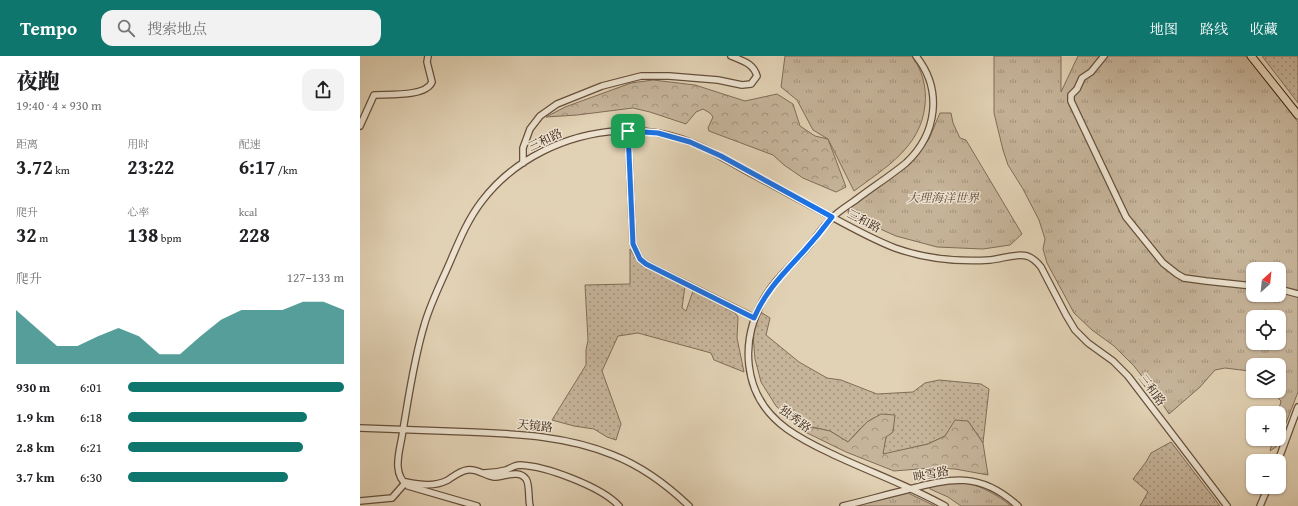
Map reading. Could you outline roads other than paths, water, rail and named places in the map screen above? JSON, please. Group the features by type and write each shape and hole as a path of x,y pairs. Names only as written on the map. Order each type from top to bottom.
{"main road":[{"path":"1251,56 1298,115"}],"street":[{"path":"360,126 374,95 426,90 429,87 432,82 427,62 428,56"},
{"path":"523,163 523,148 530,129 540,116 557,104 602,86 641,76 670,76 718,80 742,85 751,84 758,76 755,70 749,63 731,56"},
{"name":"独秀路","path":"916,56 929,77 934,98 932,120 923,142 915,154 906,163 832,217 806,249 775,283 763,300 754,318 749,344 748,360 750,373 763,404 772,416 788,429 816,446 945,506"},
{"path":"1104,56 1091,72 1082,78 1077,89 1071,95 1071,101 1126,217 1163,263 1184,278 1206,282 1246,285"},
{"path":"628,131 633,244 640,259 664,274 754,318"},
{"name":"三和路","path":"404,483 399,475 398,465 408,400 424,325 458,244 482,200 505,177 523,163 551,147 570,140 594,134 628,131 658,133 690,142 721,156 874,240 908,253 940,259 969,261 995,260 1022,255 1030,256 1036,261 1075,330 1088,343 1113,361 1128,376 1227,506"},
{"path":"1286,291 1298,294"},
{"path":"1281,454 1298,407"},
{"name":"天镜路","path":"360,428 513,434 549,438 584,445 607,452 632,464 665,486 689,506"},
{"path":"482,473 494,473 520,465 535,468 572,478 603,494 619,506"},
{"path":"404,483 431,485 447,480 466,470 473,470 491,477 514,474 524,476 528,481 530,506"},
{"name":"映雪路","path":"843,506 947,480 974,481 995,489 1018,506"},
{"path":"360,502 392,498 396,495 404,483"},
{"path":"404,483 414,488 477,506"},
{"path":"1260,506 1265,494"}],"park label":[{"name":"大理海洋世界","path":"943,198"}]}
